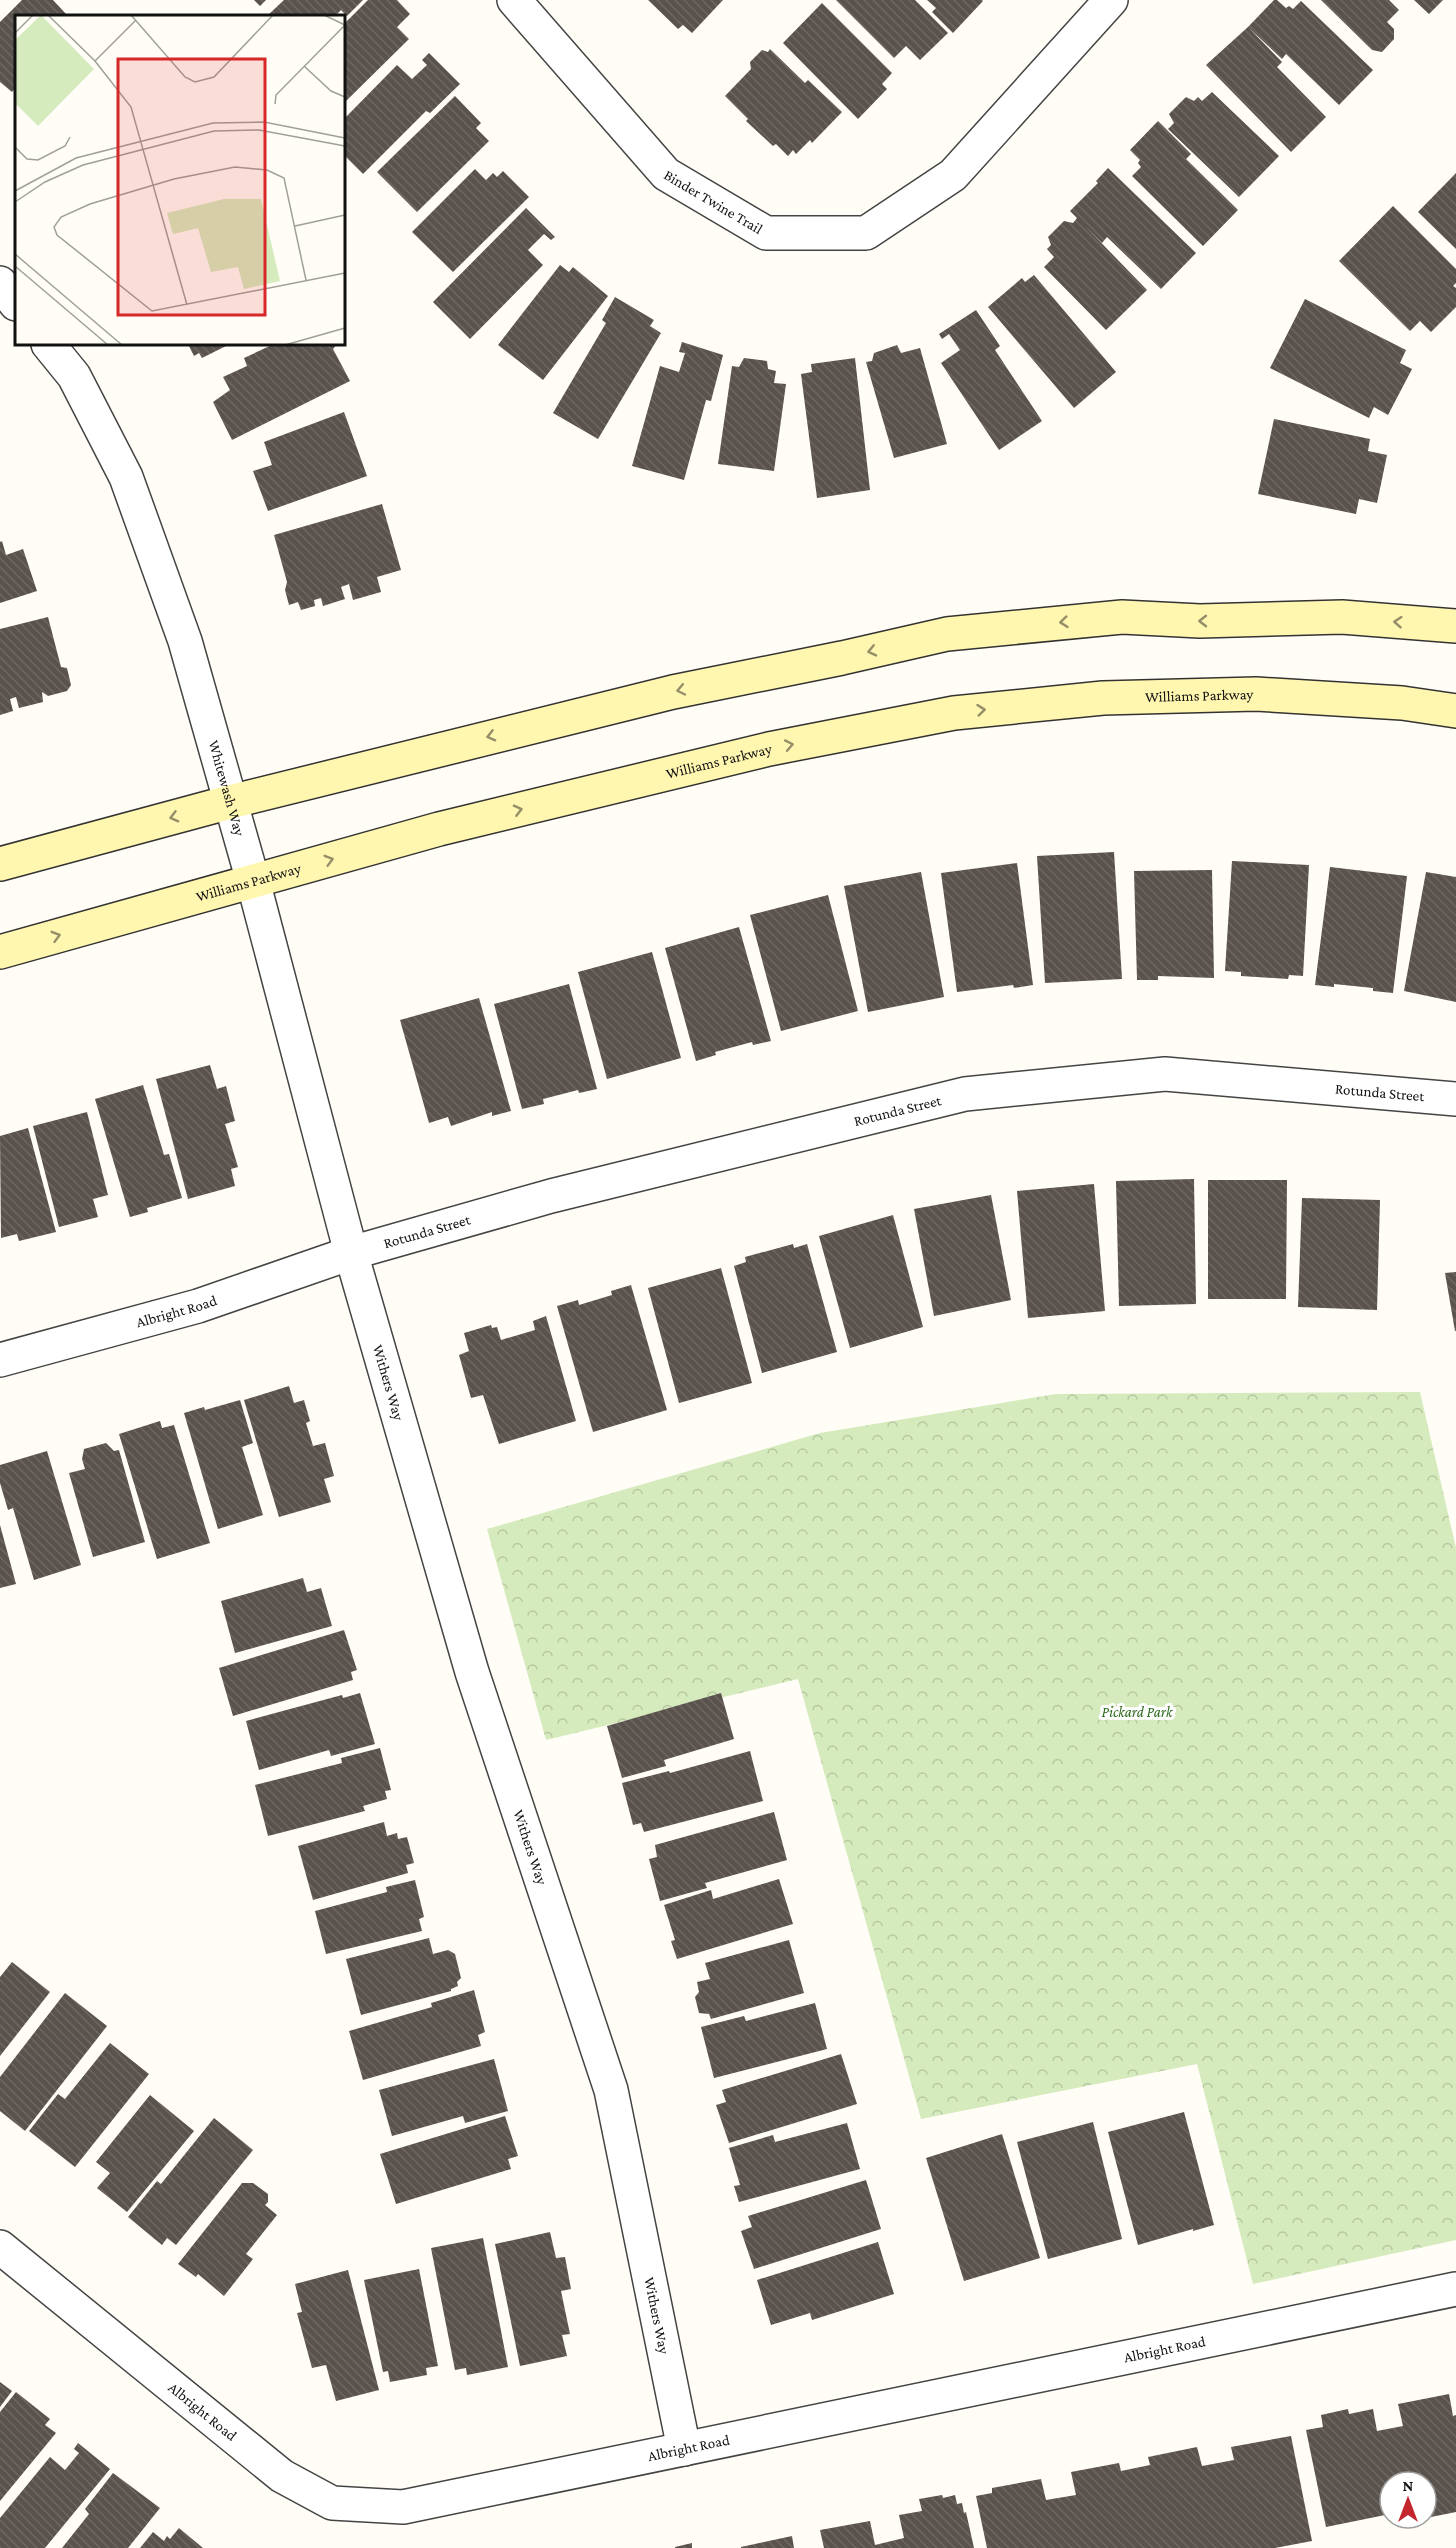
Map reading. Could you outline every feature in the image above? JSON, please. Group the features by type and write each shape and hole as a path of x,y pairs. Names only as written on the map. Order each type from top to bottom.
{"main road":[{"path":"0,864 230,802 673,692 947,634 1122,616 1200,621 1342,617 1456,626"},
{"name":"Williams Parkway","path":"0,952 439,829 746,755 954,713 1103,698 1256,694 1402,703 1456,711"}],"street":[{"name":"Binder Twine Trail","path":"514,0 666,174 766,233 866,233 953,175 1111,0"},
{"path":"0,283 15,303"},
{"name":"Whitewash Way","path":"49,345 74,376 126,477 185,641 253,881 351,1253"},
{"name":"Rotunda Street","path":"351,1253 551,1196 965,1094 1165,1074 1456,1099"},
{"name":"Albright Road","path":"0,1360 198,1306 351,1253"},
{"name":"Withers Way","path":"351,1253 472,1671 611,2090 684,2449"},
{"name":"Albright Road","path":"0,2247 282,2476 332,2503 403,2507 1456,2289"}],"green space":[{"name":"Pickard Park","path":"1420,1392 1456,1548 1456,2240 1253,2284 1197,2064 921,2119 798,1679 546,1740 487,1529 820,1433 1056,1394"}],"building":[{"path":"22,0 53,0 67,15 15,15 15,88 12,92 0,82 0,22"},
{"path":"254,0 266,0 260,6"},
{"path":"284,0 363,0 347,16 341,10 336,15 268,15"},
{"path":"368,0 397,0 410,14 397,27 409,39 345,102 345,23"},
{"path":"648,0 723,0 692,33 683,25 678,29"},
{"path":"836,0 915,0 948,33 920,60 906,46 894,58"},
{"path":"927,0 983,1 953,33 932,12 936,8"},
{"path":"1274,0 1286,8 1289,6 1293,9 1301,1 1373,70 1339,105 1286,54 1282,59 1248,27"},
{"path":"1321,0 1389,0 1399,10 1387,22 1394,29 1394,39 1382,52 1372,50"},
{"path":"1414,0 1443,0 1429,14"},
{"path":"822,3 892,73 882,84 887,89 858,119 783,43"},
{"path":"1248,27 1282,62 1277,67 1326,117 1291,152 1206,65"},
{"path":"770,49 805,83 808,80 842,112 812,143 810,140 796,154 793,150 788,156 776,144 773,146 746,121 748,119 725,96 751,69 750,62 762,50 768,52"},
{"path":"429,53 460,84 430,113 426,111 363,174 345,156 345,118 397,65 412,79 427,65 422,60"},
{"path":"1212,92 1279,156 1239,197 1168,129 1174,123 1169,114 1186,97 1194,101 1198,97 1202,101"},
{"path":"455,96 481,123 476,128 489,141 417,212 377,172"},
{"path":"1158,121 1191,154 1186,159 1238,210 1203,246 1132,176 1141,167 1138,163 1140,160 1130,150"},
{"path":"1108,168 1196,253 1161,289 1107,237 1102,243 1084,225 1147,290 1106,330 1044,267 1054,257 1047,249 1051,245 1048,237 1064,221 1073,223 1077,218 1070,211 1098,183 1096,181"},
{"path":"475,169 486,180 493,173 497,177 503,171 529,197 453,272 412,232"},
{"path":"1456,173 1456,249 1418,212"},
{"path":"1393,206 1456,269 1456,283 1453,286 1456,288 1456,307 1431,332 1420,321 1410,331 1339,261"},
{"path":"526,208 555,237 551,240 544,234 528,250 543,265 470,339 433,302"},
{"path":"560,265 569,272 573,267 608,296 543,380 498,345"},
{"path":"1034,275 1116,372 1074,408 988,307 1022,278 1025,282"},
{"path":"615,297 654,320 650,326 661,333 598,439 553,413 606,323 602,320"},
{"path":"1305,299 1406,350 1400,363 1412,369 1388,415 1374,407 1369,418 1270,368"},
{"path":"976,310 1000,346 995,350 1042,421 999,450 941,363 960,350 949,334 942,339 939,334"},
{"path":"682,342 723,355 711,401 706,400 684,480 632,466 660,366 679,372 685,353 679,352"},
{"path":"188,345 228,345 202,358 199,353 194,356"},
{"path":"272,345 336,345 333,349 350,381 232,440 213,402 230,390 223,377 247,366 244,358"},
{"path":"897,345 901,353 920,348 947,444 894,458 866,362 872,361 874,353"},
{"path":"744,358 767,361 768,369 776,371 774,383 786,384 774,471 718,464 732,366 739,367"},
{"path":"855,358 870,490 817,498 801,374 812,372 811,364"},
{"path":"344,412 367,476 268,511 253,471 272,465 264,442"},
{"path":"1274,419 1370,439 1368,451 1387,455 1377,503 1359,499 1356,514 1258,494"},
{"path":"382,504 401,570 377,577 381,592 353,600 349,584 341,587 345,599 323,606 321,598 314,600 315,606 301,610 298,602 289,605 285,590 287,582 274,535"},
{"path":"2,541 6,555 23,549 37,591 0,603 0,542"},
{"path":"48,617 61,667 67,668 71,685 67,691 48,696 42,692 43,702 19,708 16,697 10,699 13,711 0,715 0,629"},
{"path":"1114,852 1122,979 1045,983 1037,856"},
{"path":"1232,861 1309,865 1303,976 1289,975 1288,979 1241,976 1241,972 1225,971"},
{"path":"1017,863 1033,985 1014,988 1013,985 957,992 941,873"},
{"path":"1330,867 1407,876 1393,993 1373,991 1373,988 1334,984 1334,987 1315,985"},
{"path":"1212,870 1214,978 1158,976 1158,980 1137,980 1134,871"},
{"path":"921,872 944,997 868,1012 844,886"},
{"path":"1426,872 1456,877 1456,1002 1404,991"},
{"path":"828,895 858,1011 781,1031 750,915"},
{"path":"739,927 771,1041 753,1045 752,1042 715,1052 716,1055 696,1061 665,948"},
{"path":"652,952 681,1058 607,1079 578,972"},
{"path":"569,984 597,1089 579,1093 578,1090 543,1099 544,1104 522,1109 494,1004"},
{"path":"479,998 511,1111 492,1116 492,1112 451,1126 448,1117 429,1123 400,1020"},
{"path":"210,1065 217,1089 226,1086 235,1121 225,1124 238,1167 231,1169 235,1186 188,1199 156,1079"},
{"path":"143,1085 164,1155 169,1154 182,1198 147,1208 148,1212 130,1217 95,1099"},
{"path":"87,1112 108,1195 93,1199 98,1217 59,1227 33,1126"},
{"path":"28,1128 56,1232 19,1241 17,1234 1,1238 0,1136"},
{"path":"1194,1179 1196,1304 1119,1306 1116,1181"},
{"path":"1208,1180 1287,1180 1286,1299 1208,1299"},
{"path":"1094,1184 1105,1311 1028,1318 1017,1191"},
{"path":"991,1195 1011,1300 934,1316 914,1209"},
{"path":"1302,1198 1380,1200 1377,1310 1298,1307"},
{"path":"893,1215 923,1327 850,1348 819,1236"},
{"path":"793,1244 794,1248 807,1244 837,1352 762,1373 734,1266 746,1262 745,1257"},
{"path":"721,1268 752,1383 679,1403 648,1288"},
{"path":"1456,1272 1456,1331 1455,1331 1445,1273"},
{"path":"631,1285 667,1410 593,1432 557,1306 578,1300 579,1305 612,1295 611,1291"},
{"path":"546,1316 576,1421 499,1444 483,1395 471,1398 459,1355 469,1351 464,1333 491,1325 492,1328 497,1327 501,1340 535,1330 533,1321"},
{"path":"289,1386 294,1403 304,1400 310,1421 306,1423 313,1446 325,1443 334,1476 324,1479 331,1502 279,1517 244,1400"},
{"path":"240,1400 253,1443 242,1447 263,1515 218,1529 184,1413 204,1407 205,1410"},
{"path":"160,1421 162,1428 174,1425 210,1543 157,1559 119,1434"},
{"path":"106,1443 114,1451 119,1450 145,1542 93,1557 69,1473 85,1469 82,1459 84,1449"},
{"path":"47,1451 81,1565 34,1580 13,1508 8,1510 0,1483 0,1465"},
{"path":"0,1525 16,1584 0,1588"},
{"path":"303,1578 307,1592 321,1588 332,1626 235,1653 221,1601"},
{"path":"344,1630 357,1670 351,1672 353,1680 233,1716 219,1668"},
{"path":"360,1693 375,1744 331,1756 329,1750 259,1770 246,1721 342,1695 343,1698"},
{"path":"721,1693 734,1739 664,1760 666,1766 622,1778 607,1726"},
{"path":"380,1748 391,1790 385,1791 387,1799 363,1806 365,1811 268,1836 255,1785 342,1763 341,1758"},
{"path":"750,1751 763,1801 644,1832 641,1823 633,1825 622,1783 669,1771 670,1773"},
{"path":"774,1812 787,1860 705,1883 707,1888 660,1901 649,1859 657,1857 655,1845"},
{"path":"384,1822 387,1836 397,1833 398,1839 407,1837 414,1863 406,1865 408,1873 313,1900 298,1846"},
{"path":"779,1879 793,1924 677,1959 671,1941 675,1940 664,1905 711,1890 713,1899"},
{"path":"415,1880 424,1917 419,1919 422,1931 326,1954 315,1911 387,1892 386,1887"},
{"path":"429,1938 433,1954 448,1950 455,1954 461,1978 457,1982 458,1986 451,1991 361,2015 346,1959"},
{"path":"789,1940 804,1993 711,2019 709,2014 699,2013 695,1997 699,1992 697,1982 710,1979 705,1963"},
{"path":"12,1962 50,1992 0,2056 0,1977"},
{"path":"474,1990 485,2032 478,2035 481,2046 363,2080 349,2031 432,2007 431,2003"},
{"path":"65,1993 107,2026 25,2131 0,2111 0,2077"},
{"path":"815,2003 827,2049 714,2078 701,2027 744,2016 746,2021"},
{"path":"110,2043 149,2074 75,2167 29,2131 58,2094 65,2099"},
{"path":"841,2054 857,2104 729,2143 716,2105 726,2102 722,2090"},
{"path":"494,2059 508,2111 465,2123 463,2116 392,2136 379,2090"},
{"path":"150,2095 194,2131 127,2212 97,2188 110,2173 96,2162"},
{"path":"1184,2112 1214,2225 1138,2245 1108,2132"},
{"path":"505,2116 518,2156 508,2159 511,2169 396,2204 380,2154"},
{"path":"214,2118 253,2150 176,2245 167,2238 162,2245 128,2217 157,2181 161,2184"},
{"path":"1093,2122 1122,2239 1048,2259 1017,2142"},
{"path":"847,2123 860,2169 739,2202 734,2186 740,2185 729,2148 773,2135 775,2142"},
{"path":"1002,2134 1040,2258 964,2281 926,2158"},
{"path":"866,2180 881,2229 754,2269 741,2231 752,2227 748,2216"},
{"path":"242,2183 253,2183 268,2194 268,2202 265,2205 277,2215 246,2254 253,2259 224,2296 198,2274 196,2277 178,2264"},
{"path":"550,2232 556,2258 565,2257 571,2289 561,2291 570,2334 562,2335 567,2356 520,2366 495,2244"},
{"path":"483,2238 508,2367 467,2375 466,2368 455,2370 431,2248"},
{"path":"878,2242 894,2294 812,2320 810,2313 771,2325 757,2280"},
{"path":"419,2269 438,2366 426,2368 427,2375 390,2382 388,2371 383,2372 364,2280"},
{"path":"348,2270 379,2390 336,2401 326,2365 312,2368 297,2313 302,2312 295,2284"},
{"path":"0,2382 12,2391 0,2407"},
{"path":"16,2392 50,2419 45,2425 56,2433 0,2501 0,2412"},
{"path":"1449,2394 1453,2416 1456,2415 1456,2512 1438,2516 1438,2470 1378,2470 1378,2516 1326,2527 1306,2430 1323,2427 1321,2415 1348,2409 1349,2414 1373,2409 1377,2431 1403,2426 1398,2404"},
{"path":"1291,2436 1312,2541 1275,2548 987,2548 976,2496 992,2493 992,2488 1041,2479 1046,2500 1076,2495 1071,2472 1119,2463 1121,2471 1150,2465 1148,2457 1197,2447 1202,2466 1234,2460 1231,2447"},
{"path":"78,2443 110,2469 45,2548 0,2548 0,2518 50,2457 65,2470 79,2453 74,2449"},
{"path":"113,2473 160,2508 128,2548 62,2548 89,2514 85,2509"},
{"path":"942,2495 943,2498 955,2495 957,2504 962,2503 974,2548 824,2548 820,2530 870,2521 875,2545 904,2538 899,2515 922,2511 919,2499"},
{"path":"179,2528 203,2548 140,2548 153,2532 164,2541 167,2536 170,2539"},
{"path":"792,2536 794,2548 741,2548 741,2547"},
{"path":"692,2543 692,2548 675,2548 675,2547"}]}
